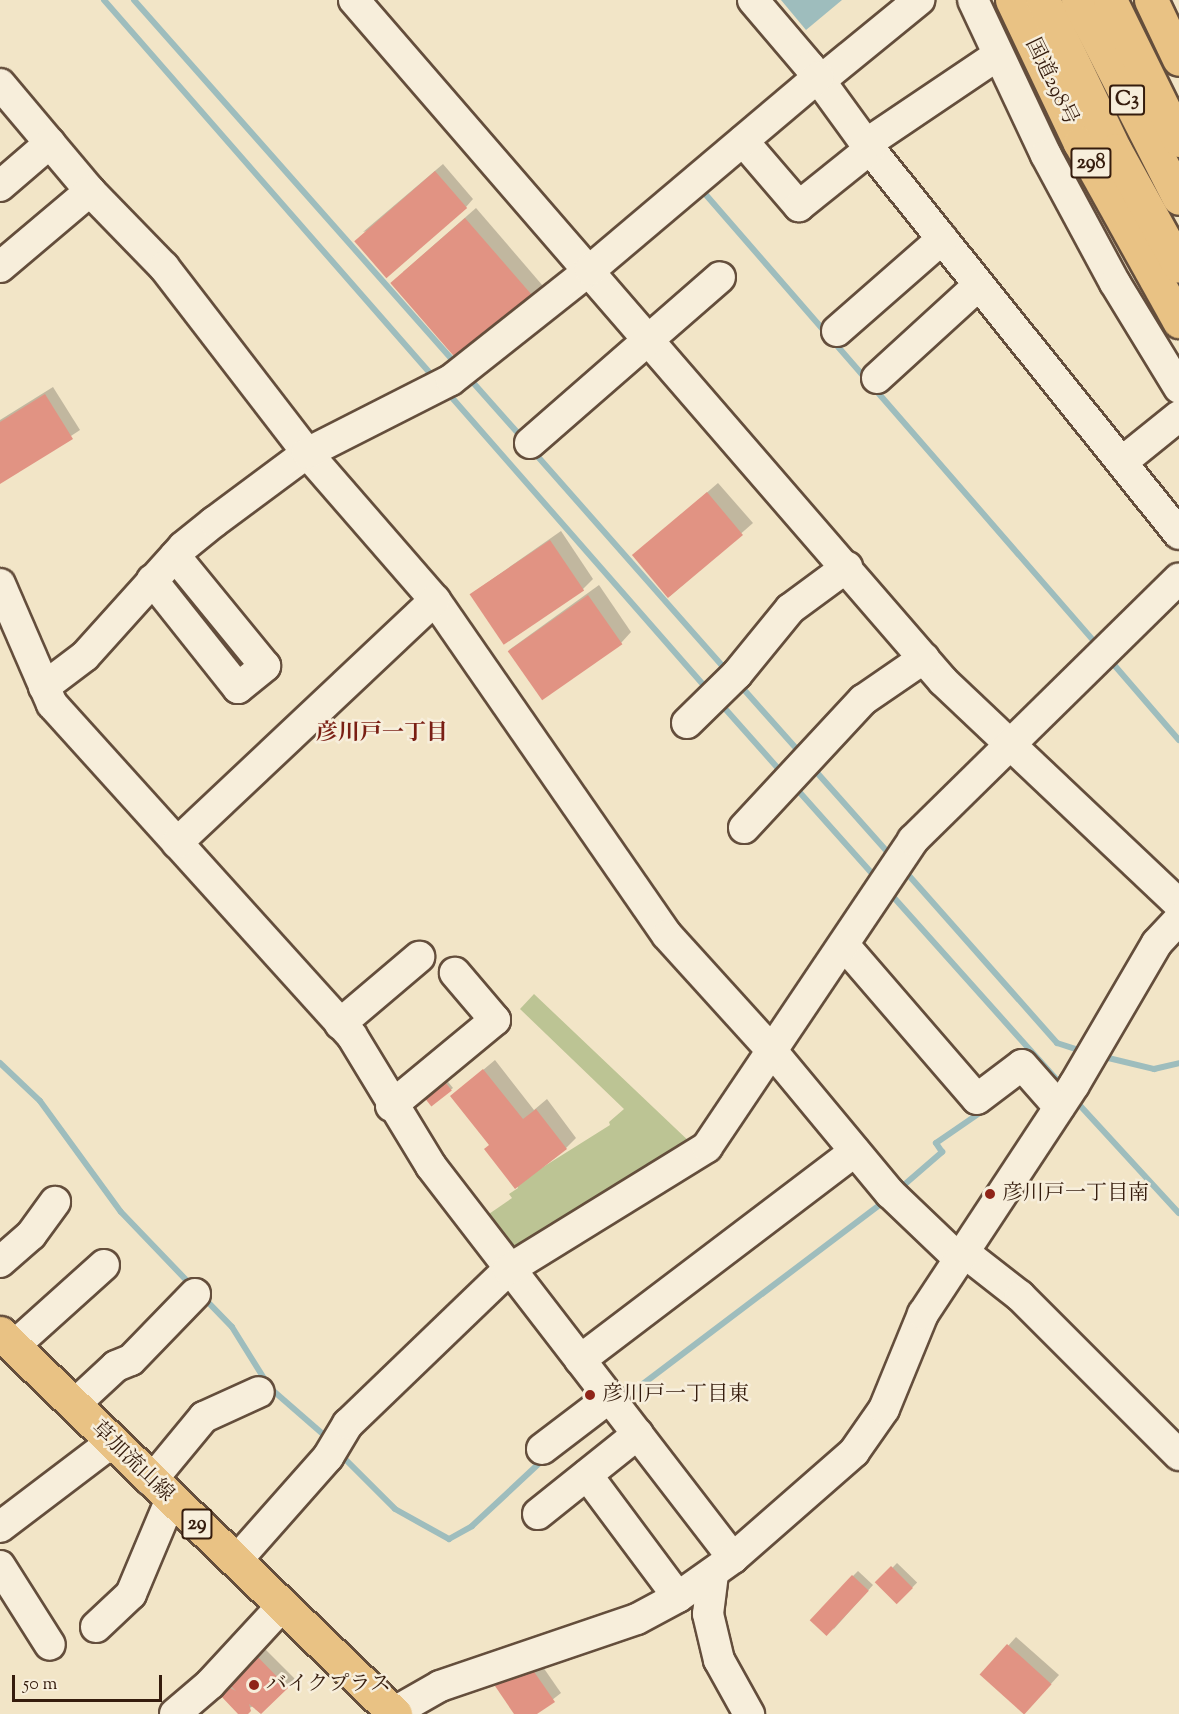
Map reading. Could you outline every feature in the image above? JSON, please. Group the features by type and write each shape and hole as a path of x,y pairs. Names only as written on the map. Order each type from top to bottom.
{"main road":[{"name":"国道298号","path":"1012,0 1080,143 1179,321"},
{"name":"298","path":"1043,0 1115,150 1179,266"},
{"name":"C3","path":"1078,0 1179,198"},
{"name":"C3","path":"1110,0 1179,140"},
{"path":"1151,0 1179,59"},
{"name":"草加流山線","path":"7,1340 393,1713"}],"street":[{"path":"354,0 650,338 924,658 1179,904"},
{"path":"753,0 816,75 868,146 1179,534"},
{"path":"44,687 85,656 175,556 307,453 451,380 590,270 816,75 891,0"},
{"path":"816,75 919,0"},
{"path":"973,0 998,55 1109,274 1179,388"},
{"path":"742,141 799,206 868,146 998,55"},
{"path":"4,96 50,143 90,191 164,267 307,453 435,600 667,935 772,1051 855,1151 962,1257 1020,1296 1179,1455"},
{"path":"0,186 50,143"},
{"path":"0,267 90,191"},
{"path":"837,331 942,239"},
{"path":"530,443 720,277"},
{"path":"877,378 979,285"},
{"path":"1122,462 1179,416"},
{"path":"152,580 238,688 265,666 175,556"},
{"path":"687,723 737,674 790,609 847,567"},
{"path":"236,1561 328,1457 348,1424 508,1270 708,1147 913,840 1009,742 1179,579"},
{"path":"0,584 6,615 44,687 81,739 352,1036 391,1106 431,1166 508,1270 638,1434 723,1566"},
{"path":"177,843 435,600"},
{"path":"744,828 863,700 924,658"},
{"path":"393,1713 440,1686 637,1619 678,1597 723,1566 839,1467 869,1434 884,1409 912,1335 1059,1107 1157,943 1179,919"},
{"path":"844,945 977,1099 1022,1065 1059,1107"},
{"path":"340,1024 419,957"},
{"path":"391,1106 495,1020 455,973"},
{"path":"580,1360 855,1151"},
{"path":"0,1262 31,1234 55,1202"},
{"path":"7,1340 104,1265"},
{"path":"74,1405 116,1366 131,1360 195,1294"},
{"path":"96,1627 131,1594 161,1490 204,1418 260,1392"},
{"path":"542,1449 609,1398"},
{"path":"538,1514 638,1434"},
{"path":"0,1527 112,1443"},
{"path":"587,1475 678,1597"},
{"path":"0,1566 50,1645"},
{"path":"723,1566 708,1614 719,1660 749,1714"},
{"path":"175,1714 210,1684 282,1606"}],"green space":[{"path":"534,994 694,1146 512,1251 486,1216 512,1198 509,1194 518,1188 516,1184 610,1125 609,1122 624,1109 520,1009"}],"water":[{"path":"781,0 842,0 806,30"}],"building":[{"path":"435,171 467,208 386,278 354,241"},
{"path":"465,218 534,297 459,362 390,283"},
{"path":"45,394 73,439 0,484 0,422"},
{"path":"707,492 743,535 668,598 632,555"},
{"path":"550,540 584,591 504,645 470,594"},
{"path":"588,595 622,644 542,700 508,651"},
{"path":"483,1069 523,1119 536,1109 567,1149 515,1189 484,1149 489,1145 450,1096"},
{"path":"442,1078 452,1091 431,1107 422,1094"},
{"path":"891,1566 913,1588 897,1604 875,1582"},
{"path":"852,1575 869,1591 827,1636 810,1620"},
{"path":"1007,1644 1052,1684 1023,1714 980,1674"},
{"path":"254,1653 288,1688 261,1714 249,1704 251,1711 248,1714 238,1714 220,1695 228,1687 236,1691 226,1681"},
{"path":"528,1663 555,1702 537,1714 514,1714 495,1686"}],"waterway":[{"path":"104,0 436,380"},
{"path":"134,0 458,366"},
{"path":"700,188 867,380"},
{"path":"469,378 524,440"},
{"path":"873,387 1099,647"},
{"path":"447,392 709,691"},
{"path":"532,450 728,672"},
{"path":"1109,659 1179,740"},
{"path":"739,684 802,755"},
{"path":"720,703 783,774"},
{"path":"812,767 891,856"},
{"path":"794,786 877,879"},
{"path":"904,870 1057,1043 1084,1052"},
{"path":"888,891 1063,1087"},
{"path":"1100,1056 1154,1069 1179,1063"},
{"path":"0,1063 40,1101 121,1212 193,1287"},
{"path":"1074,1099 1179,1213"},
{"path":"897,1191 942,1152 936,1143 984,1110"},
{"path":"623,1399 885,1201"},
{"path":"202,1296 232,1327 270,1388 323,1434"},
{"path":"341,1455 395,1509 449,1539 472,1526 545,1458"}],"place":[{"name":"彦川戸一丁目南","path":"990,1194"},
{"name":"彦川戸一丁目東","path":"590,1395"},
{"name":"バイクプラス","path":"254,1685"}],"district":[{"name":"彦川戸一丁目","path":"382,735"}]}
